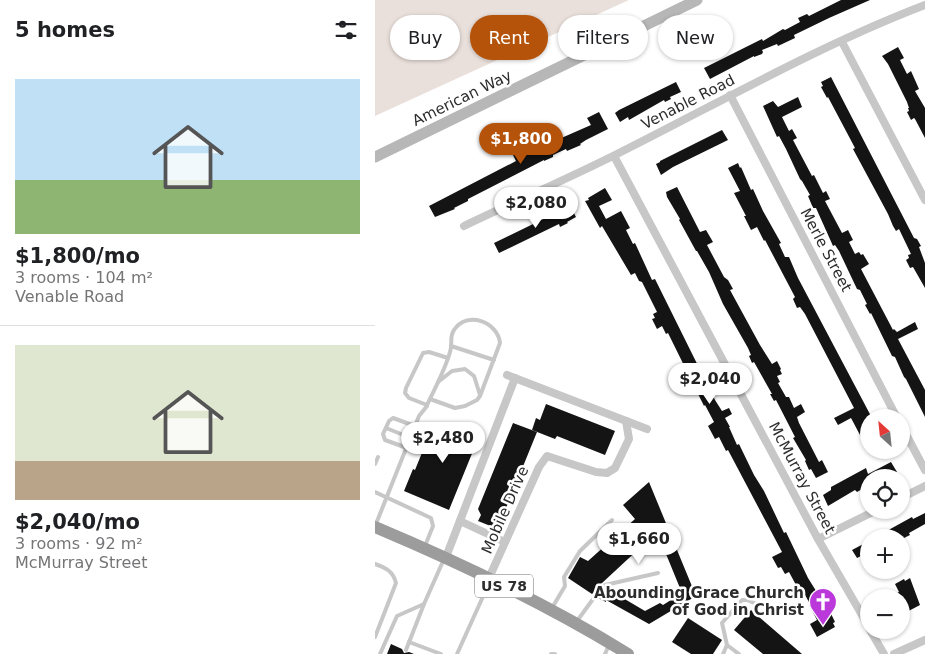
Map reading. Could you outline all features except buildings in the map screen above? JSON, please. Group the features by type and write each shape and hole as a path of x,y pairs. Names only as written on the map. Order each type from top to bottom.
{"highway":[{"name":"US 78","path":"375,527 490,578 576,622 608,649 628,654"}],"main road":[{"name":"American Way","path":"375,157 697,0"}],"street":[{"name":"Venable Road","path":"464,226 614,156 730,96 842,42 925,5"},
{"path":"842,42 925,200"},
{"name":"Merle Street","path":"730,96 892,409"},
{"name":"McMurray Street","path":"614,156 818,539 860,613"},
{"path":"507,375 647,429"},
{"path":"445,557 515,378"},
{"name":"Mobile Drive","path":"490,578 539,467 547,456 596,472 607,472 615,468 629,438 626,421"},
{"path":"910,442 925,470"},
{"path":"910,494 925,486"},
{"path":"818,539 860,518"},
{"path":"460,521 505,542"},
{"name":"McMurray Street","path":"875,639 884,654"},
{"path":"894,654 925,640"}],"lane":[{"path":"375,527 421,412 430,399 448,358 453,331 461,323 473,320 483,322 492,327 500,338 500,344 480,396 470,404 457,408 430,399"},
{"path":"451,346 494,360"},
{"path":"427,405 409,398 405,393 406,388 423,353 429,352 448,358"},
{"path":"437,384 452,371 465,369 476,380 480,396"},
{"path":"407,448 384,439 383,436 389,420 393,418 415,426"},
{"path":"386,428 411,438"},
{"path":"375,464 378,457"},
{"path":"375,492 431,518 433,526 424,548"},
{"path":"551,610 565,586 564,577 579,551 611,520"},
{"path":"406,650 445,557"},
{"path":"375,564 388,569 396,583 375,637"},
{"path":"605,585 657,573"},
{"path":"457,654 490,578"},
{"path":"576,622 596,595"},
{"path":"739,654 727,645 722,627 723,620 742,600 759,605"},
{"path":"380,654 397,616 425,604"},
{"path":"409,642 441,654"},
{"path":"723,654 727,645"}],"shaded area":[{"path":"375,0 629,0 596,15 558,15 558,32 548,37 548,15 470,15 470,60 498,60 375,116"}],"place":[{"name":"Abounding Grace Church of God in Christ","path":"823,626"}]}
